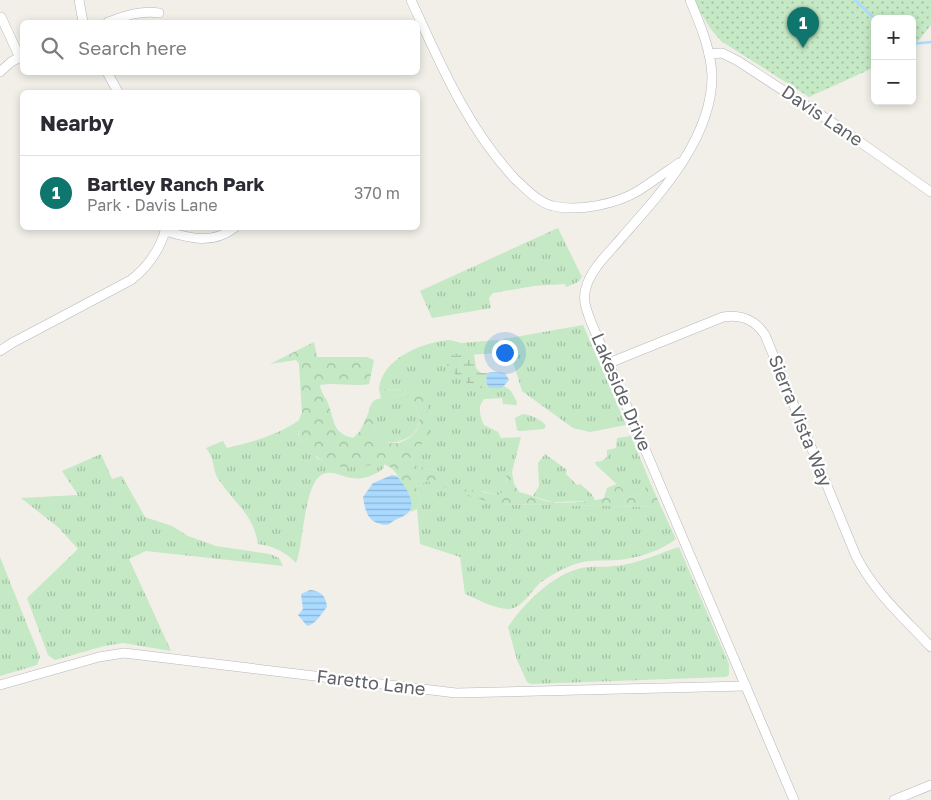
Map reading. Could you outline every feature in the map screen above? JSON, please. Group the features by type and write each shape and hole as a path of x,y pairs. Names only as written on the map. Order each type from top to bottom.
{"street":[{"path":"79,0 83,20"},
{"path":"411,0 454,92 476,128 509,172 540,200 561,207 585,206 607,202 638,191 682,162"},
{"name":"Lakeside Drive","path":"690,0 709,54 712,75 708,109 699,131 666,186 595,270 586,287 585,305 794,800"},
{"path":"114,20 148,11 159,14"},
{"path":"1,17 20,55"},
{"name":"Davis Lane","path":"709,54 722,54 738,61 836,125 931,192"},
{"path":"0,72 20,58"},
{"path":"109,75 117,90"},
{"path":"0,351 130,280 145,269 156,254 165,230"},
{"path":"168,230 188,238 208,239 230,230"},
{"name":"Sierra Vista Way","path":"609,364 723,317 740,316 755,323 764,336 851,546 864,572 886,601 931,647"},
{"name":"Faretto Lane","path":"0,685 99,657 124,653 456,693 746,686"},
{"path":"894,800 931,785"}],"green space":[{"path":"693,0 931,0 931,25 916,44 916,15 871,15 871,69 809,97 721,41 710,28"},
{"path":"558,228 582,277 578,282 566,287 565,284 534,286 493,293 489,298 491,308 432,318 420,291"},
{"path":"583,325 626,425 590,432 573,428 522,391 510,352 505,352 503,339"},
{"path":"450,340 461,343 498,340 500,353 449,356 489,388 502,388 504,386 511,391 517,402 516,405 503,404 502,398 484,399 480,405 480,415 484,425 498,432 501,438 521,437 512,472 506,474 507,488 499,495 481,491 494,504 661,507 676,539 663,547 641,556 619,560 582,562 566,568 540,583 522,603 513,608 497,607 465,594 460,557 420,544 417,509 420,499 416,487 427,481 450,488 439,472 414,465 411,456 417,445 428,442 414,390 379,389 382,378 396,360 416,348 439,341"},
{"path":"314,342 317,357 367,357 374,360 369,384 320,385 338,430 346,436 353,438 360,431 368,414 372,418 375,434 386,443 399,443 415,433 418,427 419,414 407,394 381,399 379,389 414,390 427,402 428,443 417,445 411,456 414,465 439,472 448,478 450,489 427,481 416,487 420,499 417,509 410,512 410,502 398,476 395,471 384,464 352,467 333,466 324,462 308,449 298,433 302,413 299,364 296,360 270,364"},
{"path":"474,354 476,368 481,373 487,373 486,382 489,388 474,388 447,368 449,356"},
{"path":"407,394 418,412 418,428 406,439 386,443 375,434 372,418 368,414 370,406 377,399"},
{"path":"523,414 536,418 546,426 544,429 517,430 515,418"},
{"path":"299,420 298,434 302,442 307,445 317,458 332,466 384,464 384,468 365,478 331,473 319,477 313,486 309,498 296,563 279,550 258,544 252,524 219,480 206,448 223,441 227,448 255,440 283,430"},
{"path":"631,436 650,482 640,494 631,497 595,462 602,461 607,457 607,450 616,448 617,438"},
{"path":"101,454 112,479 122,476 145,517 172,526 188,536 216,546 270,554 279,558 283,566 146,551 129,559 171,651 123,643 104,646 55,660 48,655 27,598 78,549 59,528 21,498 78,495 62,471"},
{"path":"545,454 567,470 566,474 577,485 580,484 589,491 595,501 551,502 533,496 539,486 538,463"},
{"path":"512,472 514,484 519,492 554,503 585,502 604,498 607,488 617,484 631,497 640,494 650,482 661,507 494,504 462,493 466,489 499,495 507,488 506,474"},
{"path":"679,547 729,664 729,675 726,677 531,684 527,682 517,660 508,627 530,600 548,584 578,569 632,563"},
{"path":"0,557 40,657 37,665 0,676"}],"water":[{"path":"487,373 505,373 509,380 502,388 489,388 486,382"},
{"path":"392,475 397,476 406,488 411,508 405,515 389,524 383,525 370,518 365,509 363,497 373,483"},
{"path":"310,590 322,595 327,607 316,621 307,626 298,615 303,609 301,594"}],"waterway":[{"path":"855,0 871,15"},
{"path":"916,44 931,42"}],"place":[{"name":"Bartley Ranch Park","path":"803,48"}]}
